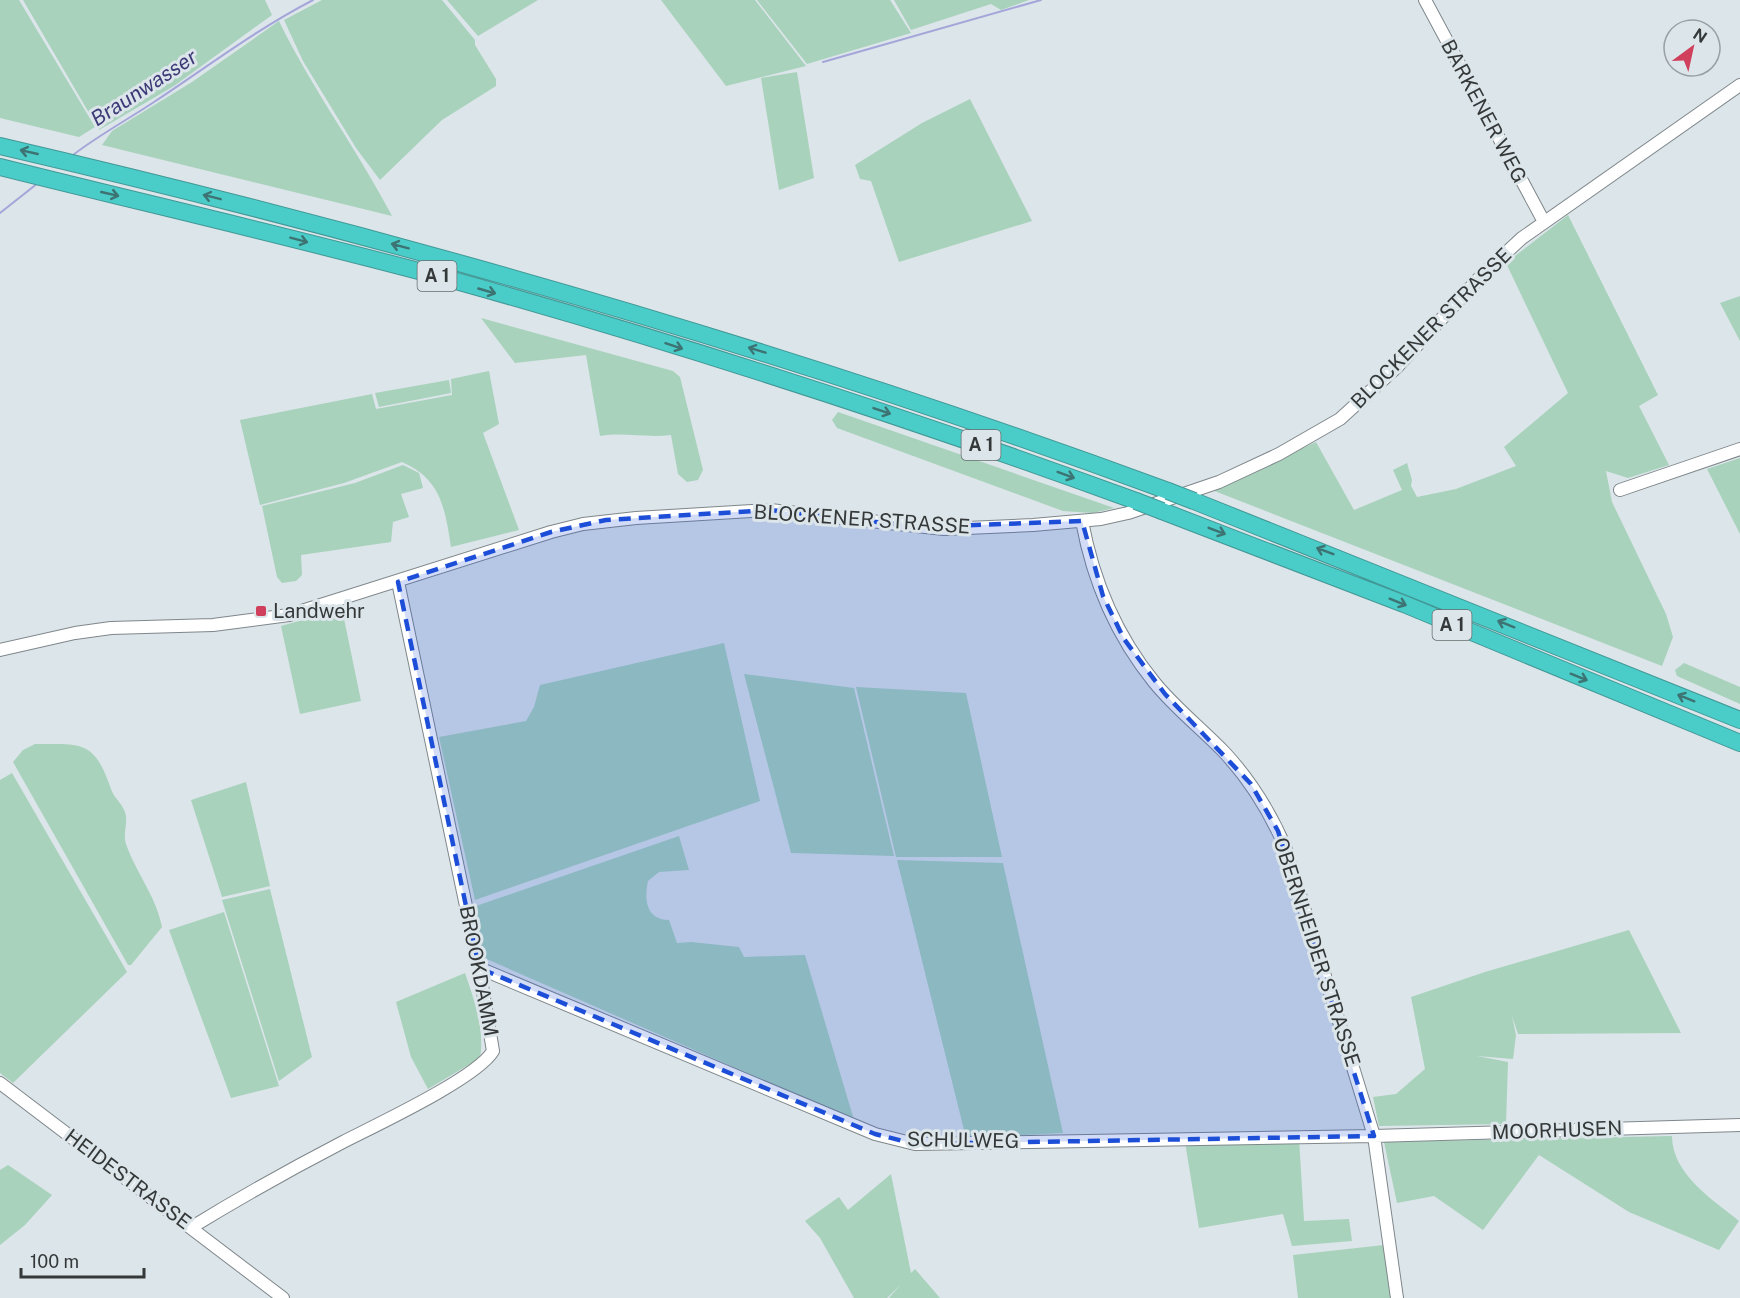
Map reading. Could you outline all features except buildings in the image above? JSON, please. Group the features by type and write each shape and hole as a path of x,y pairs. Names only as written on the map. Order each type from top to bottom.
{"highway":[{"name":"A 1","path":"0,146 475,266 818,369 1168,490 1740,720"},
{"name":"A 1","path":"0,167 291,237 457,282 821,392 1136,501 1393,600 1740,743"}],"street":[{"name":"BARKENER WEG","path":"1425,0 1544,222"},
{"name":"BLOCKENER STRASSE","path":"0,650 58,636 111,628 213,626 266,620 316,609 560,529 636,518 797,511 944,529 1082,521 1128,513 1190,494 1264,461 1326,428 1398,366 1497,259 1544,222 1740,85"},
{"path":"1620,490 1628,485 1740,449"},
{"name":"OBERNHEIDER STRASSE","path":"1082,521 1102,596 1124,639 1165,694 1227,755 1256,792 1278,831 1300,891 1374,1136 1397,1298"},
{"name":"BROOKDAMM","path":"192,1227 256,1188 422,1101 487,1062 494,1051 494,1041 398,582"},
{"name":"SCHULWEG","path":"479,968 875,1134 915,1144 1266,1136 1374,1136"},
{"name":"HEIDESTRASSE","path":"0,1083 283,1298"},
{"name":"MOORHUSEN","path":"1374,1136 1740,1125"}],"highlighted area":[{"path":"770,510 922,527 1082,521 1103,596 1124,639 1165,694 1251,784 1278,831 1374,1136 915,1144 875,1134 479,968 398,582 551,532 606,520"}],"green space":[{"path":"0,0 19,0 95,127 79,137 0,118"},
{"path":"23,0 265,0 272,15 174,86 99,130"},
{"path":"322,0 442,0 475,40 475,45 496,79 496,86 442,120 380,180 356,148 303,61 284,20"},
{"path":"447,0 538,0 478,36"},
{"path":"661,0 755,0 806,66 726,86"},
{"path":"757,0 890,0 911,33 807,64"},
{"path":"894,0 1029,0 1001,10 991,4 911,30"},
{"path":"279,21 392,216 102,145 112,131 192,82"},
{"path":"797,72 814,178 779,190 761,78"},
{"path":"970,99 1032,221 899,262 871,181 860,179 855,165 922,123"},
{"path":"1568,215 1658,395 1639,406 1669,465 1628,478 1606,471 1612,502 1666,614 1673,637 1662,666 1212,490 1316,442 1354,510 1402,490 1393,470 1407,463 1412,480 1411,486 1417,497 1456,489 1516,466 1504,447 1568,393 1506,263"},
{"path":"1740,296 1740,341 1720,303"},
{"path":"481,318 673,371 680,377 703,470 698,480 687,482 678,474 671,435 600,436 586,355 515,363"},
{"path":"489,371 499,424 483,433 519,530 451,547 439,496 425,477 402,462 344,483 260,505 240,420 372,394 376,409 452,395 451,379"},
{"path":"449,380 451,393 379,407 375,393"},
{"path":"838,412 1114,508 1093,513 1063,511 837,428 832,420"},
{"path":"1740,458 1740,534 1707,469"},
{"path":"403,465 419,473 423,488 401,494 409,517 393,522 391,542 301,555 302,575 296,581 282,583 277,577 262,506 355,483"},
{"path":"342,609 361,701 300,714 281,626"},
{"path":"724,643 760,801 475,900 439,737 526,721 534,707 540,685"},
{"path":"1684,663 1740,687 1740,704 1677,676 1675,670"},
{"path":"744,674 854,688 894,856 791,853"},
{"path":"856,687 966,693 1002,857 896,857"},
{"path":"35,744 76,745 92,753 99,761 112,793 125,812 126,844 151,895 162,927 131,965 128,965 13,762 23,750"},
{"path":"12,773 127,972 13,1083 0,1073 0,780"},
{"path":"246,782 270,886 222,897 191,800"},
{"path":"679,836 689,870 659,872 648,881 646,895 651,912 661,919 669,920 677,943 691,942 739,947 744,957 805,955 854,1120 482,957 476,906"},
{"path":"897,860 1003,863 1063,1133 966,1138"},
{"path":"270,889 312,1057 279,1081 222,900"},
{"path":"224,912 279,1086 231,1098 169,930"},
{"path":"1629,930 1681,1033 1518,1034 1512,1016 1516,1035 1513,1059 1477,1056 1508,1062 1506,1124 1379,1126 1373,1097 1396,1094 1425,1069 1411,997 1485,972"},
{"path":"465,973 480,1026 480,1058 428,1089 411,1057 396,1002"},
{"path":"1672,1136 1674,1150 1686,1174 1739,1221 1719,1250 1629,1212 1539,1155 1483,1230 1434,1196 1397,1203 1384,1142"},
{"path":"1299,1138 1304,1221 1349,1219 1352,1241 1292,1246 1283,1214 1199,1228 1185,1142"},
{"path":"8,1165 52,1195 25,1225 0,1245 0,1170"},
{"path":"891,1174 911,1273 915,1269 940,1298 889,1298 901,1284 887,1298 854,1298 820,1238 805,1221 839,1197 848,1210"},
{"path":"1384,1245 1391,1298 1298,1298 1293,1255"}],"waterway":[{"name":"Braunwasser","path":"73,155 252,36 313,0"},
{"path":"823,62 1041,0"},
{"name":"Braunwasser","path":"0,213 38,183"}],"place":[{"name":"Landwehr","path":"261,611"}]}
